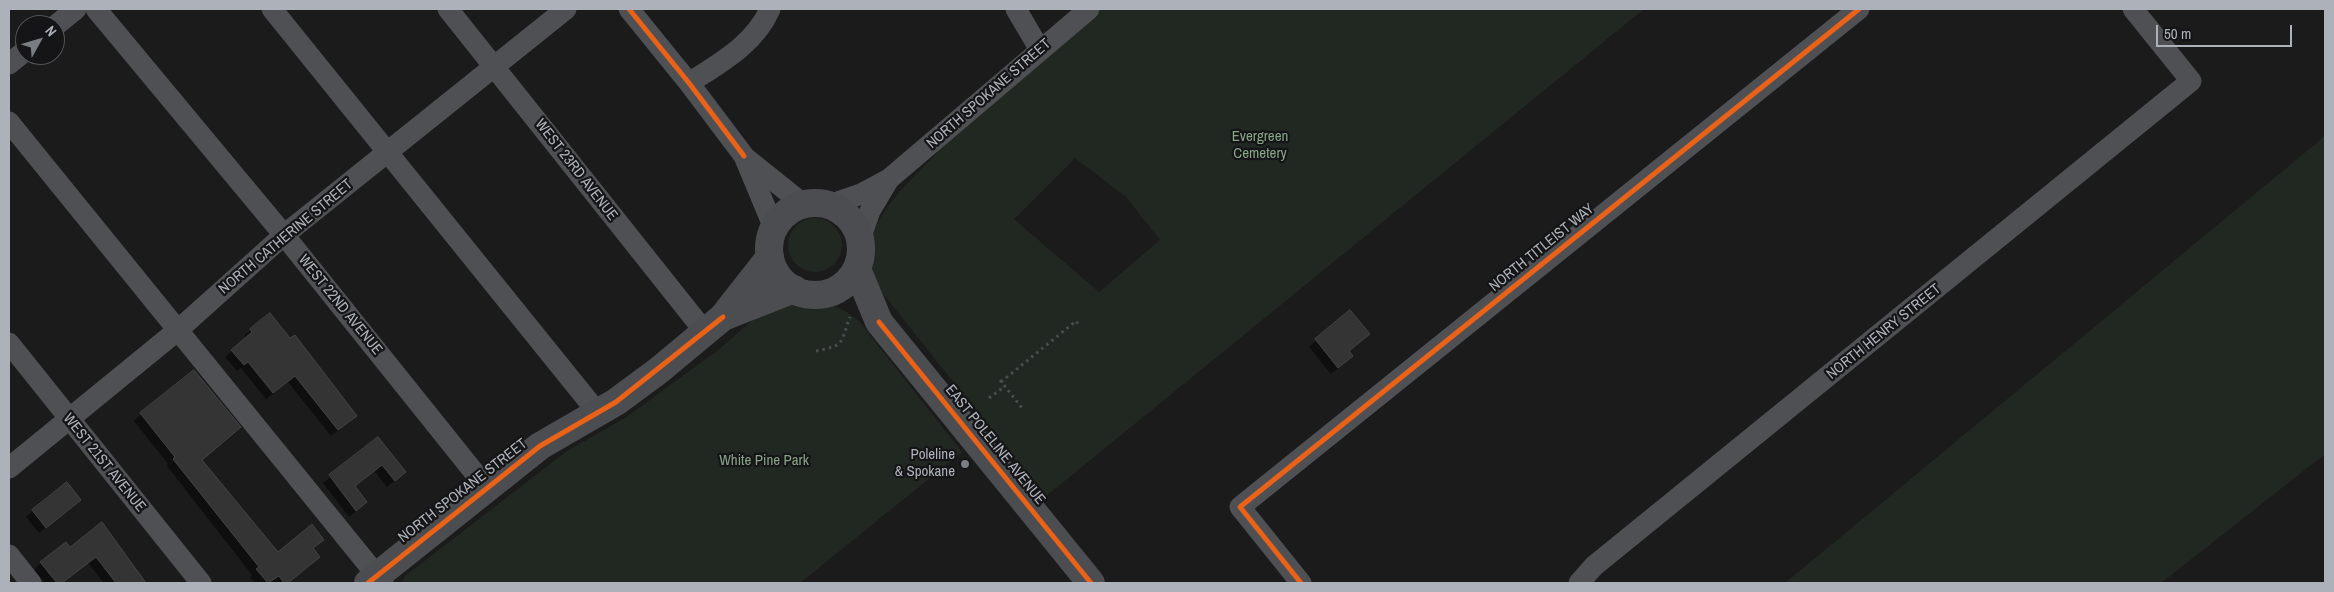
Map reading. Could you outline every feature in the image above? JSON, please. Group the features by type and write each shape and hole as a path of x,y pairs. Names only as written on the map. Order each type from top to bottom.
{"main road":[{"path":"816,204 849,218 860,239 861,254 857,269 847,282 834,291 806,292 778,276 770,257 770,242 774,228 782,217 791,209 816,204"},
{"name":"NORTH SPOKANE STREET","path":"376,581 486,487 540,446 598,413 658,371 714,325 770,257"},
{"name":"EAST POLELINE AVENUE","path":"857,269 879,322 1091,583"},
{"name":"NORTH SPOKANE STREET","path":"714,325 806,292"},
{"name":"EAST POLELINE AVENUE","path":"806,292 861,310 879,322"}],"street":[{"path":"65,18 76,9"},
{"name":"WEST 22ND AVENUE","path":"96,9 284,235 486,487"},
{"path":"272,9 389,151 598,413"},
{"name":"WEST 23RD AVENUE","path":"448,9 494,66 714,325"},
{"name":"NORTH CATHERINE STREET","path":"9,468 178,330 284,235 566,9"},
{"path":"630,9 744,156 774,228"},
{"path":"689,83 734,54 756,32 770,9"},
{"path":"1016,9 1040,50"},
{"name":"NORTH SPOKANE STREET","path":"816,204 861,194 889,179 1089,9"},
{"name":"NORTH TITLEIST WAY","path":"1301,583 1240,507 1859,9"},
{"name":"NORTH HENRY STREET","path":"1578,583 1594,566 2191,81 2133,9"},
{"path":"9,122 178,330 376,581"},
{"path":"744,156 816,204"},
{"name":"NORTH SPOKANE STREET","path":"860,239 870,211 889,179"},
{"name":"WEST 21ST AVENUE","path":"9,343 201,583"},
{"path":"9,556 31,583"}],"path":[{"path":"816,351 832,348 840,344 844,338 850,317"},
{"path":"1022,408 1000,381 1076,322 1080,326"},
{"path":"990,398 1005,386"}],"green space":[{"name":"Evergreen Cemetery","path":"1089,9 1644,9 1045,497 876,285 870,265 870,246 875,228 884,211 897,195 938,152 931,144","holes":["1075,158 1126,197 1160,240 1099,292 1014,219"]},
{"path":"2325,136 2325,454 2161,583 1785,583"},
{"path":"815,218 825,220 834,226 840,235 842,245 840,255 834,264 825,270 815,272 805,270 796,264 790,255 788,245 790,235 796,226 805,220"},
{"name":"White Pine Park","path":"799,298 816,300 831,305 845,311 859,321 962,452 800,583 402,583 405,576 567,451 625,418 717,351 755,318"}],"building":[{"path":"1350,310 1370,334 1349,351 1353,356 1338,368 1315,339"},
{"path":"270,313 290,338 295,335 357,416 338,430 295,376 273,393 248,362 244,365 231,350 252,332 250,329"},
{"path":"194,370 241,427 202,460 278,552 312,524 324,540 313,548 320,557 288,583 284,583 279,576 268,583 256,569 259,567 173,459 175,457 140,413"},
{"path":"378,437 406,472 395,481 382,465 355,486 367,502 356,511 329,475"},
{"path":"67,482 81,500 46,528 32,510"},
{"path":"102,522 146,583 116,583 96,557 62,583 57,583 40,562 66,542 70,547"}],"cycle path":[{"path":"629,9 689,83 744,156"},
{"path":"1301,583 1240,507 1859,9"},
{"path":"368,583 540,446 616,402 723,317"},
{"path":"879,322 1091,583"}],"place":[{"name":"Poleline & Spokane","path":"965,464"}]}
